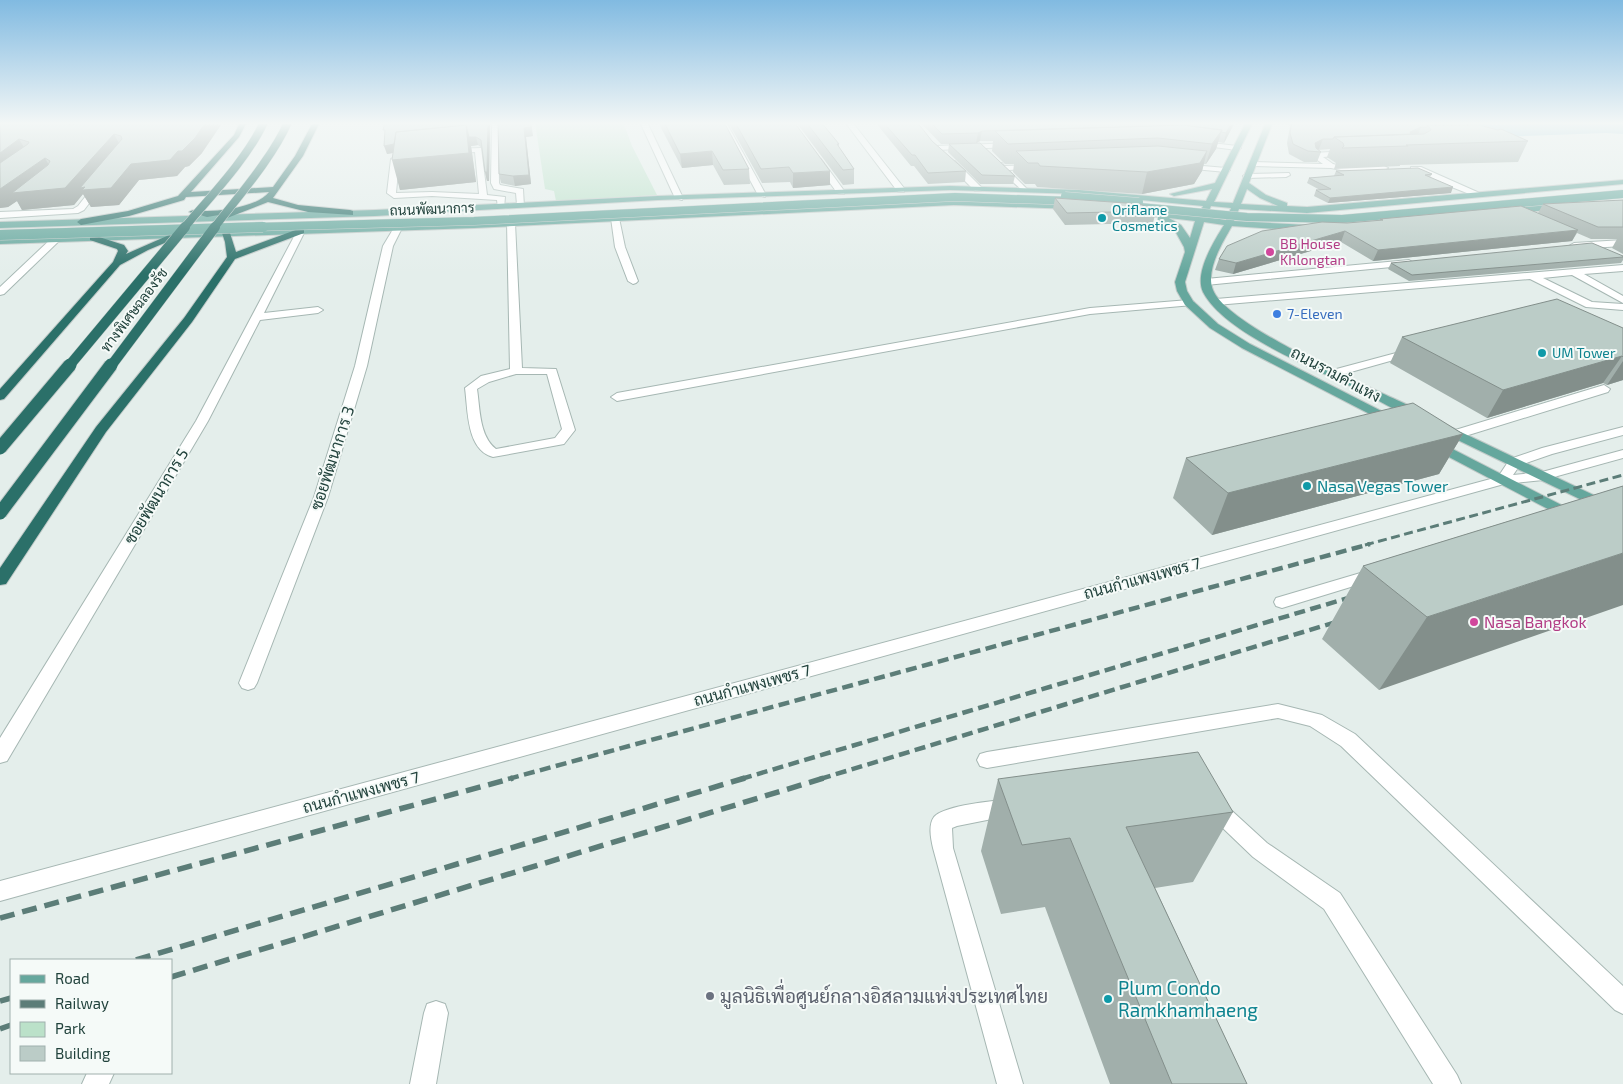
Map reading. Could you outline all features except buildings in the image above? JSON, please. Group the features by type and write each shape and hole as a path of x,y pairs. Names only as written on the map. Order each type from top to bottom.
{"highway":[{"path":"182,196 203,173"},
{"name":"ทางพิเศษฉลองรัช","path":"0,448 230,173"},
{"name":"ทางพิเศษฉลองรัช","path":"0,514 256,173"},
{"path":"222,218 268,199 287,173"},
{"path":"81,222 129,213 182,196 274,190"},
{"path":"182,196 187,208 206,220"},
{"path":"268,199 304,210 350,214"},
{"path":"193,212 207,214 241,210"},
{"path":"0,580 101,430 188,320 232,256 300,231"},
{"path":"226,233 230,242 232,256"},
{"path":"0,396 117,264 145,248 176,235"},
{"path":"93,238 121,246 122,251 117,264"}],"main road":[{"name":"ถนนรามคำแหง","path":"1225,173 1200,220 1180,282 1182,291 1189,303 1214,326 1246,346 1406,429"},
{"path":"1206,282 1211,256 1229,223 1249,173"},
{"path":"1246,180 1250,190 1266,199 1307,210 1623,182"},
{"path":"1105,194 1174,194 1202,190 1219,184"},
{"name":"ถนนพัฒนาการ","path":"375,212 478,211 961,191 1075,196 1270,212 1330,212 1623,186"},
{"name":"ถนนพัฒนาการ","path":"206,220 679,198 975,188 1105,194 1209,204 1307,210"},
{"path":"975,188 983,196 978,202"},
{"path":"1454,197 1529,199 1623,190"},
{"name":"ถนนพัฒนาการ","path":"0,235 474,221 955,197 1073,201 1271,219 1310,220 1373,217 1623,194"},
{"path":"1515,210 1529,199"},
{"path":"1272,235 1623,201"},
{"name":"ถนนพัฒนาการ","path":"0,241 398,228 978,202 1078,206 1229,223 1326,229"},
{"path":"1143,212 1165,219 1182,231 1186,237 1190,253"},
{"path":"176,235 206,220"},
{"path":"0,225 206,220 226,233"},
{"path":"1211,256 1227,249"},
{"name":"ถนนรามคำแหง","path":"1206,282 1208,291 1216,302 1236,322 1270,342 1623,515"},
{"path":"1423,438 1587,524"}],"street":[{"path":"393,173 391,193 394,196 432,194 501,198 501,206"},
{"path":"480,173 483,197"},
{"path":"495,173 496,187 520,190 521,205"},
{"path":"667,173 679,198"},
{"path":"750,173 762,195"},
{"path":"827,173 841,192"},
{"path":"887,173 901,190"},
{"path":"960,173 975,188"},
{"path":"1007,173 1023,189"},
{"path":"1246,180 1341,173"},
{"path":"1427,173 1480,195"},
{"path":"4,215 78,210 106,177"},
{"path":"0,221 4,215 23,202"},
{"path":"1515,210 1531,218"},
{"path":"615,218 620,247 633,281"},
{"path":"511,223 516,371"},
{"name":"ซอยพัฒนาการ 3","path":"248,683 321,497 361,366 388,246 398,228"},
{"name":"ซอยพัฒนาการ 5","path":"0,755 202,421 300,231"},
{"path":"1572,236 1615,255"},
{"path":"0,292 56,239"},
{"path":"1561,247 1623,243"},
{"path":"1206,282 1424,262"},
{"path":"1216,302 1623,268"},
{"path":"1573,272 1623,300"},
{"path":"1532,276 1590,305 1623,306"},
{"path":"617,397 1090,311 1189,303"},
{"path":"256,317 318,310"},
{"path":"1333,373 1420,350"},
{"path":"516,371 552,371 569,430 559,441 493,453 484,446 477,430 471,388 485,379 516,371"},
{"path":"1458,434 1604,389"},
{"path":"1503,480 1514,462 1547,451 1623,431"},
{"name":"ถนนกำแพงเพชร 7","path":"0,891 1503,480 1543,476 1623,454"},
{"path":"1550,521 1569,515"},
{"path":"1282,602 1388,570"},
{"path":"987,760 1278,711 1315,720 1348,740 1623,1002"},
{"path":"1197,795 1260,850 1332,901 1448,1084"},
{"path":"1010,1084 943,848 941,827 942,823 952,818 1025,806"},
{"path":"423,1084 436,1013"}],"green space":[{"path":"543,173 646,173 657,195 556,201 554,191 545,189"}],"railway":[{"path":"1365,545 1623,475"},
{"path":"508,779 1370,544"},
{"path":"741,779 1358,595"},
{"path":"820,779 1346,619"},
{"path":"0,918 513,778"},
{"path":"139,959 745,778"},
{"path":"172,977 824,778"},
{"path":"0,1001 10,998"},
{"path":"0,1029 10,1025"}],"place":[{"name":"Oriflame Cosmetics","path":"1102,218"},
{"name":"BB House Khlongtan","path":"1270,252"},
{"name":"7-Eleven","path":"1277,314"},
{"name":"UM Tower","path":"1542,353"},
{"name":"Nasa Vegas Tower","path":"1307,486"},
{"name":"Nasa Bangkok","path":"1474,622"},
{"name":"มูลนิธิเพื่อศูนย์กลางอิสลามแห่งประเทศไทย","path":"710,996"},
{"name":"Plum Condo Ramkhamhaeng","path":"1108,999"}]}
